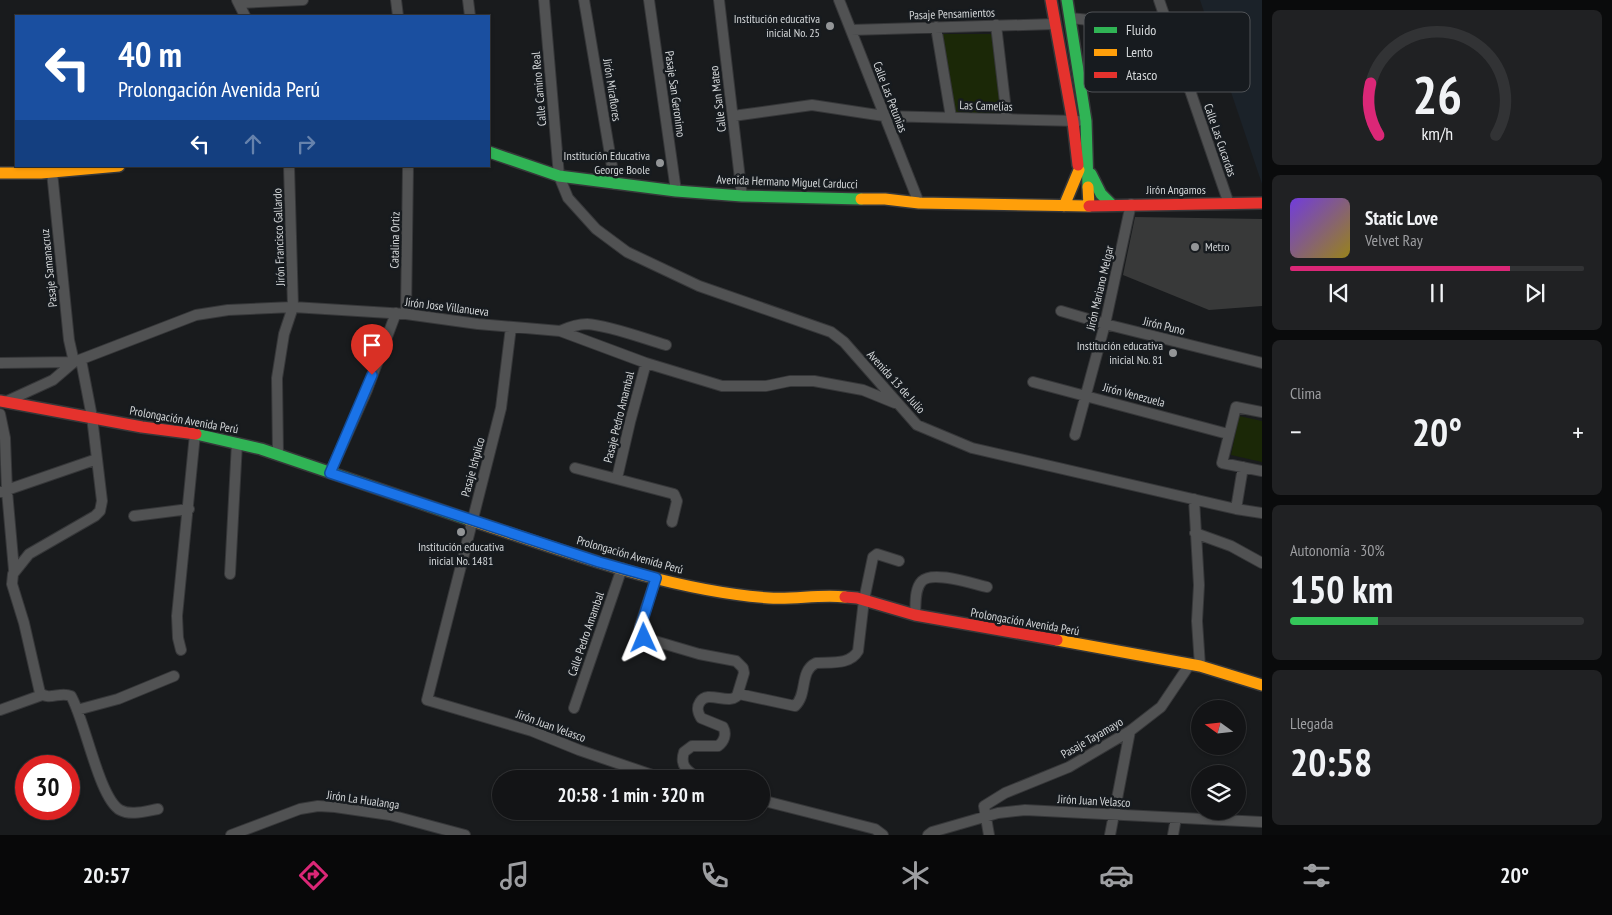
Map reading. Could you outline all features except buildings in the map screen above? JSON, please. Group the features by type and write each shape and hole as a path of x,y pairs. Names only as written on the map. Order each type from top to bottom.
{"main road":[{"path":"1051,0 1073,122 1084,169 1101,194 1111,204"},
{"path":"1067,0 1086,121 1084,206"},
{"name":"Avenida Hermano Miguel Carducci","path":"490,152 559,176 676,191 742,196 885,199 918,203 1084,206"},
{"path":"0,173 52,172 108,167"},
{"path":"1064,206 1084,169"},
{"name":"Jirón Angamos","path":"1084,206 1111,204 1262,203"},
{"name":"Prolongación Avenida Perú","path":"1,403 142,427 196,434 237,443 656,578 713,590 770,598 830,595 864,600 915,615 1195,665 1262,685"}],"street":[{"path":"244,15 238,2 303,0"},
{"path":"396,0 398,15"},
{"path":"468,0 470,15"},
{"name":"Calle Camino Real","path":"544,0 559,176"},
{"name":"Jirón Miraflores","path":"584,0 615,184"},
{"name":"Pasaje San Geronimo","path":"649,0 676,191"},
{"name":"Calle San Mateo","path":"719,0 742,196"},
{"name":"Calle Las Petunias","path":"839,0 918,203"},
{"name":"Calle Las Cucardas","path":"1159,0 1163,12"},
{"path":"1070,18 1084,19"},
{"name":"Pasaje Pensamientos","path":"850,30 1055,24"},
{"path":"996,25 1007,119"},
{"path":"936,27 951,117"},
{"name":"Calle Las Cucardas","path":"1190,92 1228,204"},
{"name":"Las Camelias","path":"733,116 812,105 884,116 1086,121"},
{"name":"Jirón Francisco Gallardo","path":"289,167 294,307"},
{"name":"Catalina Ortiz","path":"401,314 408,167"},
{"name":"Pasaje Samanacruz","path":"14,570 28,554 90,520 99,513 102,501 92,417 77,361 69,340 52,172"},
{"name":"Avenida 13 de Julio","path":"559,176 568,198 596,229 627,252 699,286 831,332 844,342 917,425 972,448 1236,510 1262,513"},
{"name":"Jirón Mariano Melgar","path":"1075,435 1105,324 1131,204"},
{"path":"278,455 278,378 284,334 294,307"},
{"name":"Jirón Jose Villanueva","path":"1,403 53,380 77,361 196,315 228,310 294,307 401,314 478,324 560,330 646,363 722,386 766,386 790,381 814,381 863,390 898,404"},
{"name":"Jirón Puno","path":"1061,311 1105,324 1262,363"},
{"path":"330,473 401,314"},
{"path":"560,330 586,324 666,345"},
{"name":"Pasaje Ishpilco","path":"427,700 501,408 511,327"},
{"path":"0,363 77,361"},
{"name":"Pasaje Pedro Amambal","path":"617,478 646,363"},
{"name":"Jirón Venezuela","path":"1034,382 1228,434"},
{"path":"1261,409 1236,407 1222,463 1262,471"},
{"path":"0,414 5,438 3,492 14,570 12,584 42,695"},
{"path":"181,650 176,616 196,434"},
{"path":"230,574 237,443"},
{"path":"3,492 97,459"},
{"path":"575,468 674,494 677,501 672,522"},
{"path":"1236,510 1243,468"},
{"path":"1194,499 1199,585 1195,665"},
{"path":"134,516 189,509"},
{"path":"1195,534 1231,546 1262,563"},
{"path":"688,770 683,762 684,752 692,746 718,746 723,742 725,733 723,727 701,718 698,711 699,704 705,698 731,699 739,694 795,706 802,692 808,670 813,664 843,661 857,654 864,600 873,557 877,554 899,561"},
{"name":"Calle Pedro Amambal","path":"574,708 622,568"},
{"path":"915,615 918,587 928,577 939,576 987,587"},
{"path":"656,578 640,626 641,635 648,639 698,654 740,663 744,670 739,694"},
{"name":"Pasaje Tayamayo","path":"985,817 984,806 1005,793 1069,767 1130,731 1161,707 1195,665"},
{"path":"77,710 118,699 174,676"},
{"path":"0,710 42,695 48,697 69,695 74,701 102,782 114,804 120,810 130,813 158,809"},
{"name":"Jirón Juan Velasco","path":"427,700 532,731 638,770"},
{"path":"1110,835 1130,731"},
{"path":"770,802 875,829 883,835"},
{"name":"Jirón La Hualanga","path":"231,835 300,809 318,806 390,815 465,835"},
{"name":"Jirón Juan Velasco","path":"928,835 932,832 998,813 1025,810 1262,822"},
{"path":"985,817 989,835"},
{"path":"1173,835 1176,818"}],"shaded area":[{"path":"1200,0 1262,0 1262,184 1231,92 1250,92 1250,12 1204,12"}],"green space":[{"path":"939,34 994,34 1004,117 952,115"},
{"path":"1239,416 1262,421 1262,462 1231,455"}],"traffic: fast":[{"path":"1067,0 1086,121 1088,187"},
{"path":"490,152 559,176 676,191 742,196 861,199"},
{"path":"1091,174 1101,194 1111,204"},
{"path":"196,434 261,449 467,519"}],"traffic: slow":[{"path":"0,173 41,173 108,167"},
{"path":"1064,206 1079,170"},
{"path":"861,199 885,199 919,203 1089,206 1088,187"},
{"path":"467,519 616,568 692,587 730,594 769,598 845,597"},
{"path":"1057,640 1200,666 1262,685"}],"traffic: jam":[{"path":"1051,0 1073,122 1078,165"},
{"path":"1089,206 1262,203"},
{"path":"0,401 142,427 196,434"},
{"path":"845,597 857,598 915,615 1057,640"}],"place":[{"name":"Institución educativa inicial No. 25","path":"830,26"},
{"name":"Institución Educativa George Boole","path":"660,163"},
{"name":"Metro","path":"1195,247"},
{"name":"Institución educativa inicial No. 81","path":"1173,353"},
{"name":"Institución educativa inicial No. 1481","path":"461,532"}],"route":[{"path":"372,375 330,473 599,562 656,578 640,629 641,635 644,638"}]}
